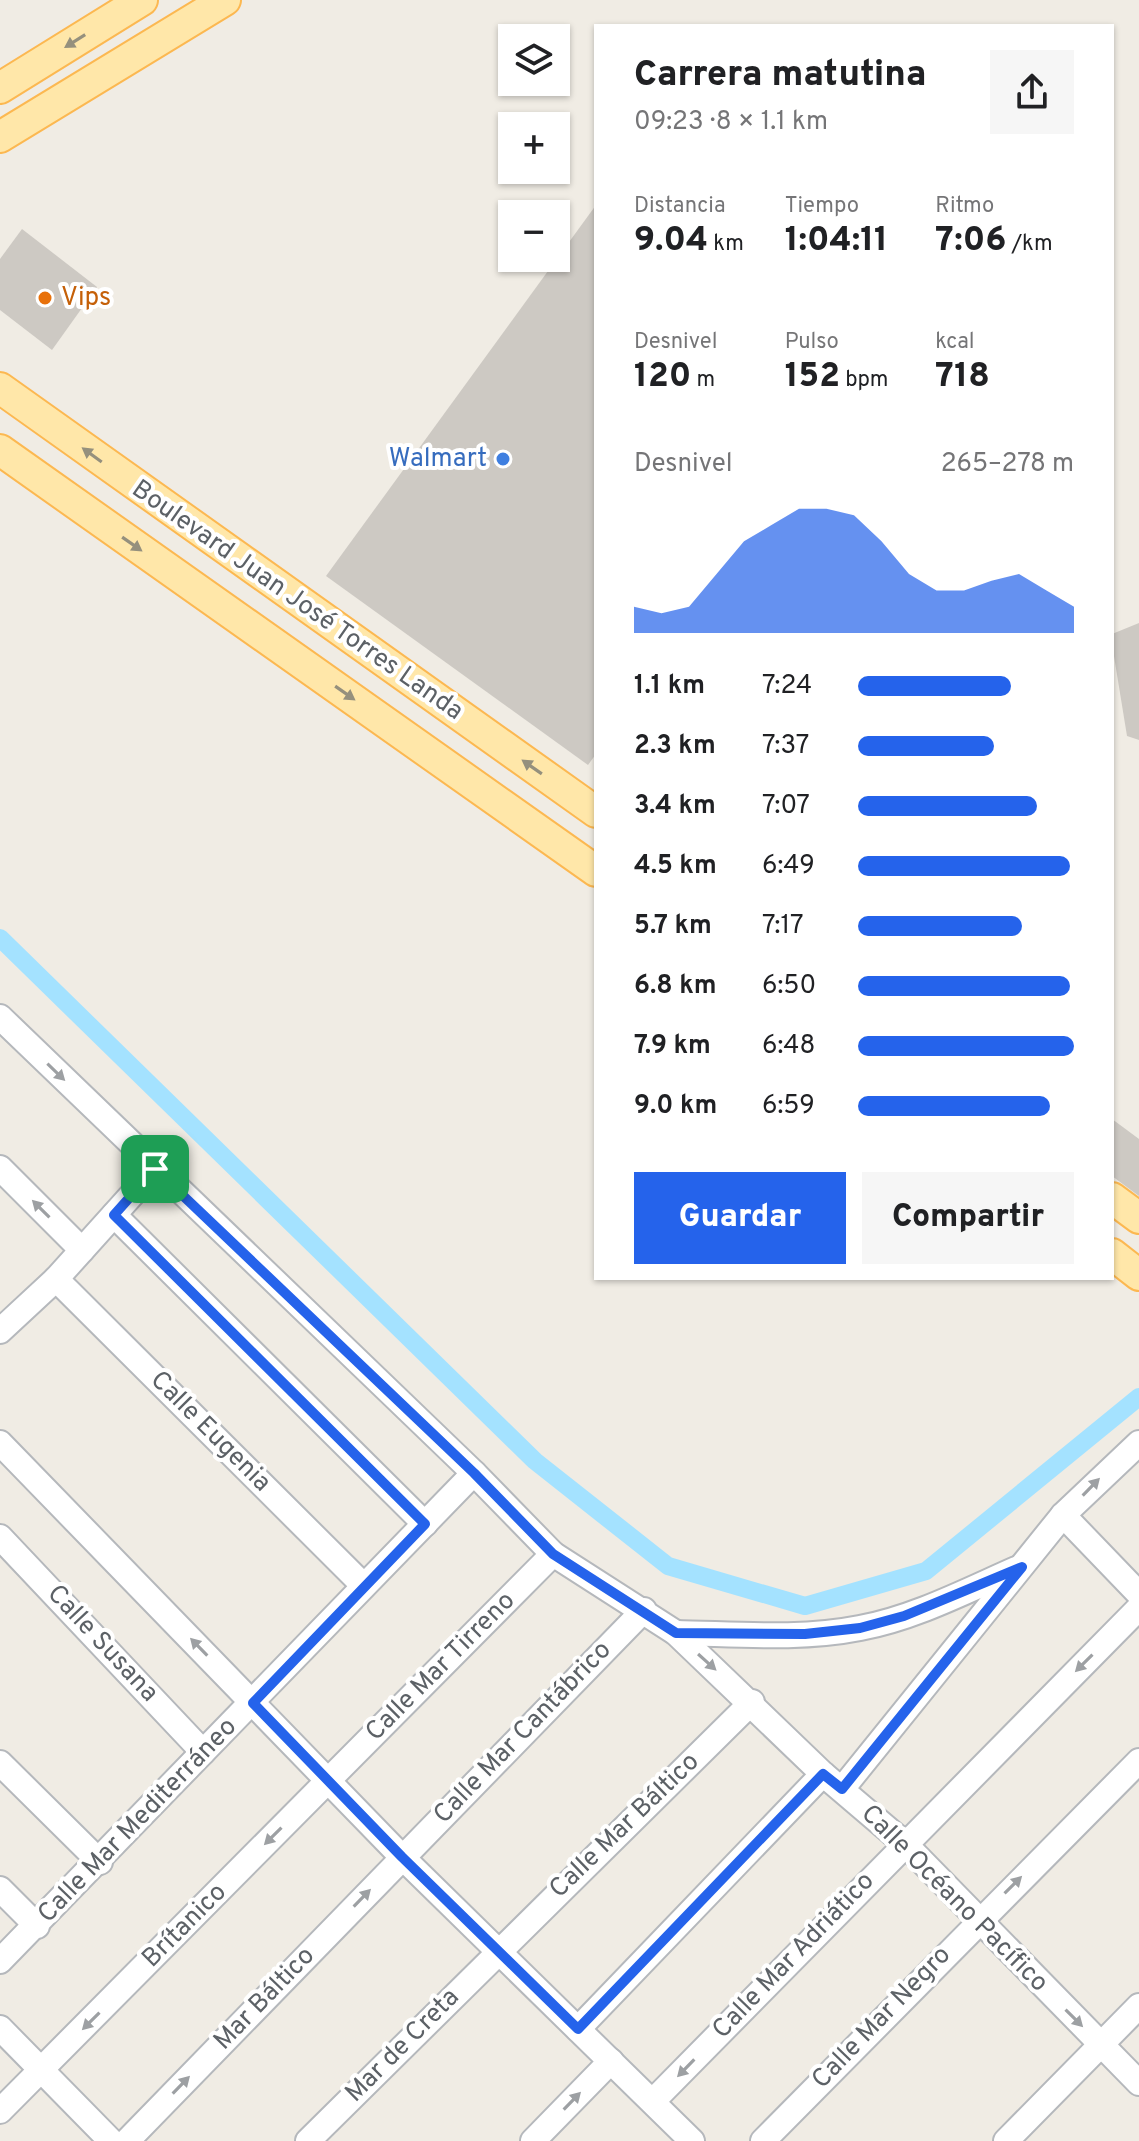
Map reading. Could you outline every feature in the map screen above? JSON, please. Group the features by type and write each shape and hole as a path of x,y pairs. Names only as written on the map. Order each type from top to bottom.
{"main road":[{"path":"0,88 142,0"},
{"path":"1,137 225,0"},
{"name":"Boulevard Juan José Torres Landa","path":"0,388 594,811"},
{"name":"Boulevard Juan José Torres Landa","path":"0,450 594,870"},
{"path":"1114,1199 1139,1218"},
{"path":"1114,1256 1139,1275"}],"street":[{"name":"Calle Océano Pacífico","path":"0,1017 474,1473 553,1554 676,1633 752,1702 823,1774 904,1843 1139,2083"},
{"path":"0,1168 82,1250"},
{"path":"3,1323 56,1279 155,1169"},
{"path":"114,1215 425,1524"},
{"name":"Calle Eugenia","path":"56,1279 363,1585"},
{"path":"0,1443 402,1857 692,2141"},
{"path":"842,1789 1063,1515 1111,1465 1139,1443"},
{"name":"Calle Mar Mediterráneo","path":"0,1961 100,1862 474,1473"},
{"path":"1063,1515 1139,1594"},
{"name":"Calle Susana","path":"0,1537 203,1752"},
{"name":"Calle Mar Tirreno","path":"328,1781 553,1554"},
{"path":"676,1633 805,1634 860,1628 904,1616 1022,1567"},
{"name":"Calle Mar Adriático","path":"653,2101 1139,1608"},
{"name":"Calle Mar Cantábrico","path":"402,1857 644,1610"},
{"name":"Calle Mar Báltico","path":"498,1950 752,1702"},
{"name":"Calle Mar Negro","path":"763,2141 1139,1761"},
{"path":"0,1763 100,1862"},
{"path":"578,2029 823,1774"},
{"name":"Brítanico","path":"41,2071 328,1781"},
{"name":"Mar Báltico","path":"127,2141 402,1857"},
{"path":"0,1889 37,1926"},
{"name":"Mar de Creta","path":"308,2141 498,1950"},
{"path":"1006,2141 1139,2006"},
{"path":"0,2028 111,2141"},
{"path":"533,2141 611,2061"},
{"path":"0,2111 41,2071"}],"building":[{"name":"Walmart","path":"594,208 594,757 588,765 326,576 547,272 570,272 570,241"},
{"name":"Vips","path":"22,229 97,287 52,350 0,310 0,259"},
{"path":"1139,623 1139,740 1127,736 1114,656 1114,633"},
{"path":"1114,1120 1139,1139 1139,1196 1114,1177"}],"waterway":[{"path":"0,938 535,1461 668,1566 805,1606 926,1571 1139,1397"}],"place":[{"name":"Vips","path":"45,298"},
{"name":"Walmart","path":"503,459"}],"route":[{"path":"155,1169 474,1473 553,1554 676,1633 805,1634 860,1628 947,1600 1022,1567 842,1789 823,1774 578,2029 402,1857 253,1703 363,1585 425,1524 114,1215 155,1169"}]}
